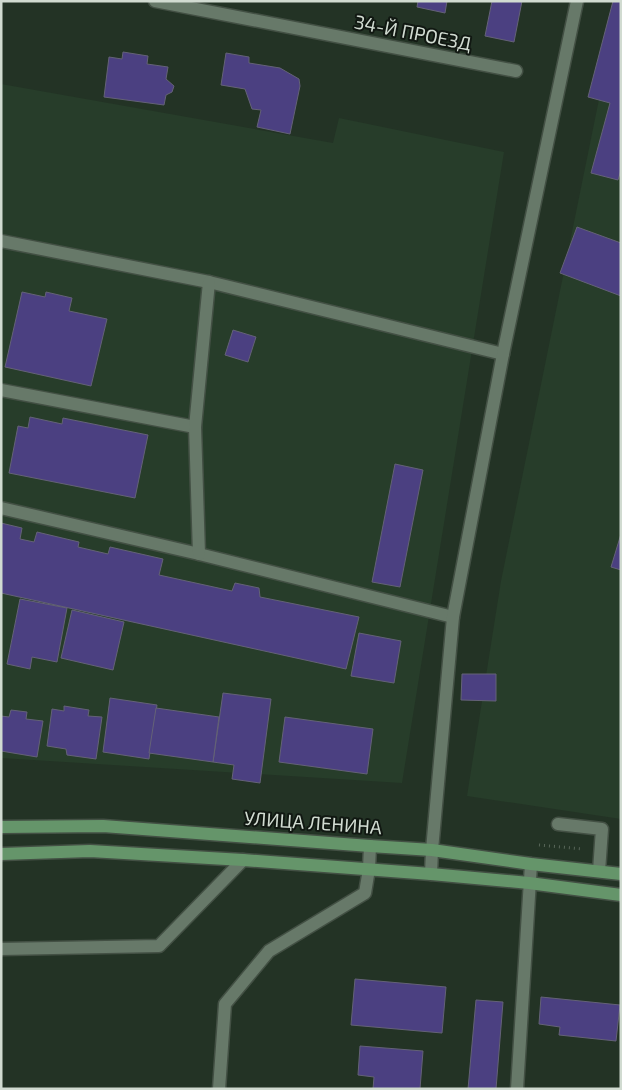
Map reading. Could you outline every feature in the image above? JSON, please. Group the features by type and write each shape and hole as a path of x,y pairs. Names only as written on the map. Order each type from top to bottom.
{"main road":[{"name":"УЛИЦА ЛЕНИНА","path":"1,827 103,826 432,850 621,874"},
{"path":"1,854 90,851 243,860 529,883 621,895"}],"street":[{"name":"34-Й ПРОЕЗД","path":"155,1 516,71"},
{"path":"431,874 453,617 503,354 577,1"},
{"path":"1,241 209,282 503,354"},
{"path":"199,554 195,427 209,282"},
{"path":"1,390 195,427"},
{"path":"1,508 199,554 453,617"},
{"path":"558,824 602,828 598,871"},
{"path":"219,1089 225,1004 269,951 365,893 370,846"},
{"path":"1,949 159,946 243,860"},
{"path":"517,1089 529,883 532,864"}],"shaded area":[{"path":"619,1 621,1 621,819 467,796 501,581"},
{"path":"1,84 333,143 339,118 504,152 402,783 1,758"}],"building":[{"path":"418,1 447,1 445,13 417,7"},
{"path":"492,1 522,1 514,42 485,36"},
{"path":"613,1 621,1 621,170 618,180 591,173 610,103 588,97"},
{"path":"123,52 148,56 147,64 168,67 166,79 174,86 172,92 166,95 164,105 104,97 109,57 122,59"},
{"path":"226,53 249,57 249,63 280,68 299,79 300,86 290,134 257,127 261,110 252,109 245,89 221,85"},
{"path":"577,227 621,243 621,296 560,273"},
{"path":"22,292 45,297 46,292 72,298 69,311 107,319 91,386 5,367"},
{"path":"233,330 256,337 248,362 225,355"},
{"path":"30,417 62,424 63,418 148,435 135,498 9,473 18,426 28,428"},
{"path":"395,464 423,470 400,587 372,582"},
{"path":"1,523 22,528 20,539 34,542 37,532 79,542 78,547 108,554 110,547 163,559 159,575 232,591 235,583 259,588 260,597 359,617 346,669 1,593"},
{"path":"621,534 621,570 611,567"},
{"path":"20,599 67,608 57,662 32,657 30,669 7,664"},
{"path":"72,610 124,622 113,670 61,658"},
{"path":"359,633 401,641 394,683 351,676"},
{"path":"462,674 496,674 496,701 461,700"},
{"path":"223,693 271,699 260,783 232,779 234,765 213,762"},
{"path":"110,698 157,705 149,759 103,752"},
{"path":"64,706 89,710 88,716 102,717 96,759 67,755 66,749 47,746 52,709 64,711"},
{"path":"156,708 219,717 213,762 149,753"},
{"path":"11,710 27,712 26,719 43,721 37,757 1,751 1,716 9,717"},
{"path":"285,717 373,729 367,774 279,762"},
{"path":"355,979 446,987 442,1033 351,1025"},
{"path":"541,997 620,1005 616,1041 559,1035 560,1027 539,1024"},
{"path":"476,1000 503,1002 496,1089 468,1089"},
{"path":"360,1046 423,1051 420,1089 373,1089 374,1077 358,1075"}]}
